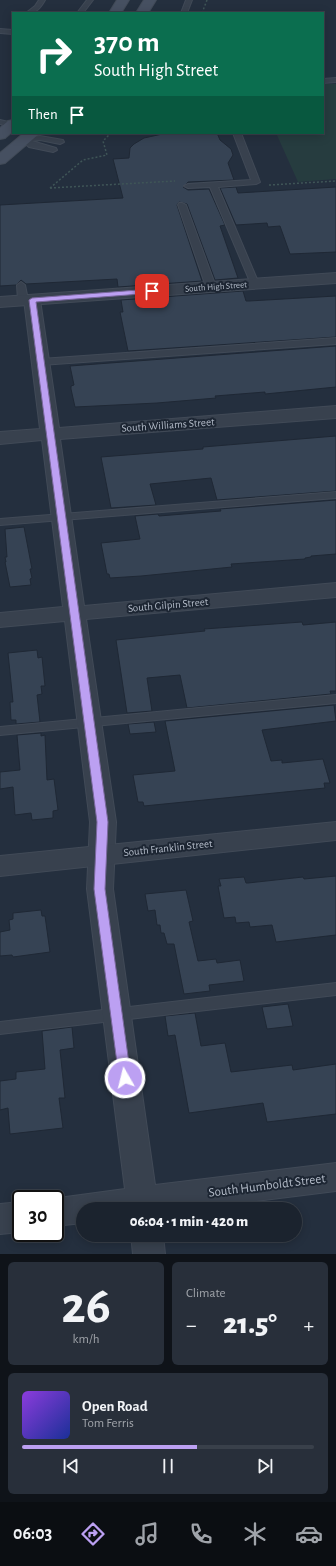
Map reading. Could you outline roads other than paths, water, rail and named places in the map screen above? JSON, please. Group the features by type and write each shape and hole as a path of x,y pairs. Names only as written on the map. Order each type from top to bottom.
{"main road":[{"path":"116,12 123,0"},
{"path":"143,12 150,0"},
{"path":"0,135 12,125"},
{"path":"0,160 27,135"}],"street":[{"name":"South High Street","path":"0,302 25,295 211,287 336,278"},
{"path":"25,295 41,362 103,822 100,889 143,1202"},
{"name":"South Williams Street","path":"0,438 336,412"},
{"name":"South Gilpin Street","path":"0,620 336,590"},
{"name":"South Franklin Street","path":"0,866 336,831"},
{"name":"South Humboldt Street","path":"164,1202 336,1177"},
{"name":"South Humboldt Street","path":"64,1211 76,1210"},
{"path":"0,1220 12,1218"},
{"path":"147,1242 149,1254"}],"lane":[{"path":"30,12 38,7 42,0"},
{"path":"81,12 90,0"},
{"path":"184,12 189,0"},
{"path":"0,31 11,30"},
{"path":"324,81 336,80"},
{"path":"0,122 12,124"},
{"path":"188,186 256,182 237,134"},
{"path":"27,135 60,142"},
{"path":"27,135 32,145 53,150"},
{"path":"213,185 256,284"},
{"path":"182,205 211,287"},
{"path":"41,362 336,341"},
{"path":"0,522 336,495"},
{"path":"0,731 336,699"},
{"path":"0,1028 336,989"}]}
